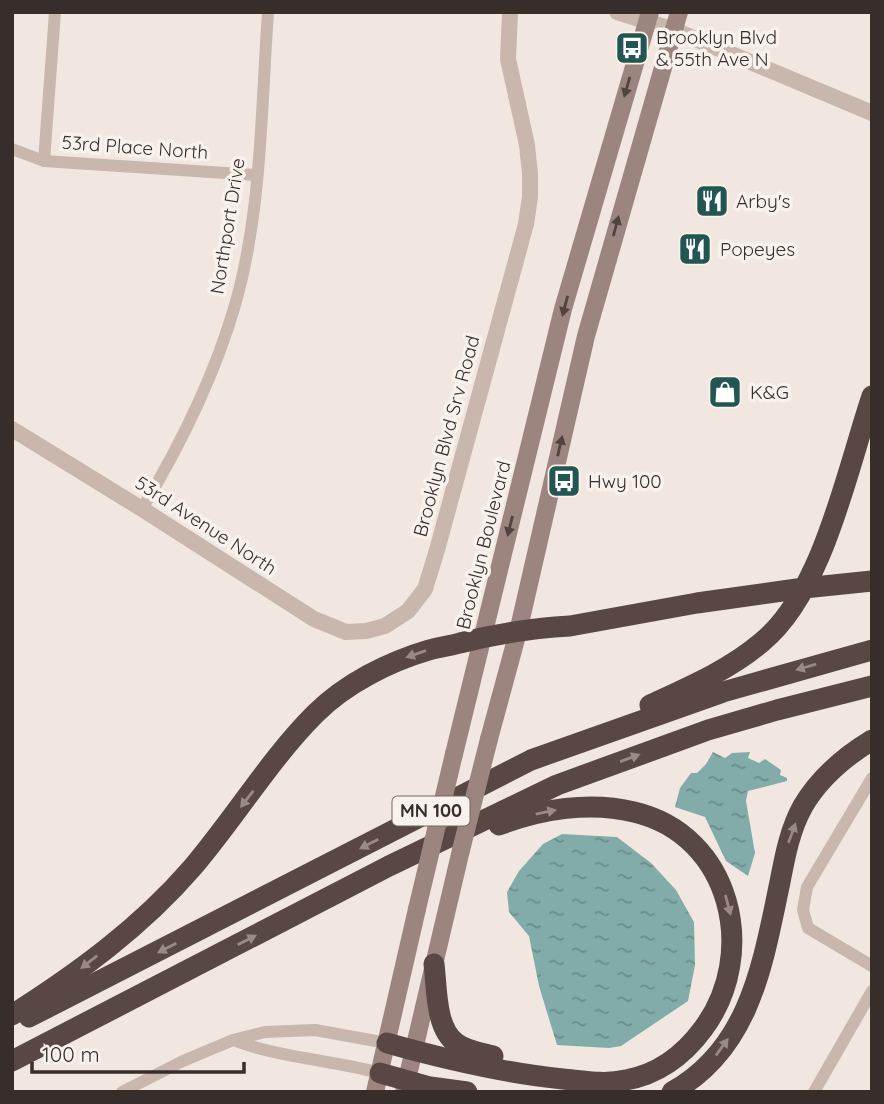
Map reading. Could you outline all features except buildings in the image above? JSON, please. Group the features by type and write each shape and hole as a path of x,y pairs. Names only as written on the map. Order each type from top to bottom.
{"highway":[{"path":"531,760 725,669 762,643 780,625 804,588 825,542 872,396"},
{"path":"12,1015 88,964 158,905 193,867 298,733 329,702 394,661 482,637 804,588 872,581"},
{"name":"MN 100","path":"12,1026 531,760 723,691 872,650"},
{"name":"MN 100","path":"12,1061 389,866 557,785 708,730 872,686"},
{"path":"672,1092 699,1073 714,1058 745,1013 761,968 789,843 804,805 835,766 872,740"},
{"path":"387,1043 532,1076 597,1083 642,1077 684,1052 701,1031 724,992 732,959 731,912 722,887 708,862 695,847 665,824 635,812 576,807 556,810 508,821 389,866"},
{"path":"434,964 441,1017 455,1043 473,1051 597,1083"},
{"path":"378,1083 467,1092"}],"main road":[{"path":"406,1086 449,897 518,632 586,335 679,12"},
{"name":"Brooklyn Boulevard","path":"378,1083 454,754 563,309 648,17"}],"street":[{"path":"44,161 55,12"},
{"name":"Northport Drive","path":"142,509 191,422 216,363 236,302 249,239 268,12"},
{"name":"Brooklyn Blvd Srv Road","path":"385,626 408,611 425,589 521,239 530,197 527,145 508,60 510,12"},
{"path":"617,12 648,17 872,113"},
{"name":"53rd Place North","path":"12,149 44,161 256,175"},
{"name":"53rd Avenue North","path":"12,429 314,620 346,632 385,626"},
{"path":"872,778 807,887 803,910 808,928 872,966"},
{"path":"814,1092 872,991"},
{"path":"122,1092 183,1061 233,1040 265,1031 314,1030 387,1043"},
{"path":"233,1040 378,1083"}],"water":[{"path":"713,752 725,758 732,753 750,752 748,758 759,763 765,759 781,770 780,775 787,778 787,781 748,791 746,801 755,853 748,876 726,861 705,817 675,807 680,788 691,773 697,773 706,764"},
{"path":"562,834 617,837 651,863 676,890 694,922 695,965 688,1001 621,1046 609,1048 557,1045 539,986 529,936 509,912 507,892 519,871 543,844"}],"place":[{"name":"Brooklyn Blvd & 55th Ave N","path":"632,48"},
{"name":"Arby's","path":"712,201"},
{"name":"Popeyes","path":"695,249"},
{"name":"K&G","path":"725,392"},
{"name":"Hwy 100","path":"564,481"}]}
